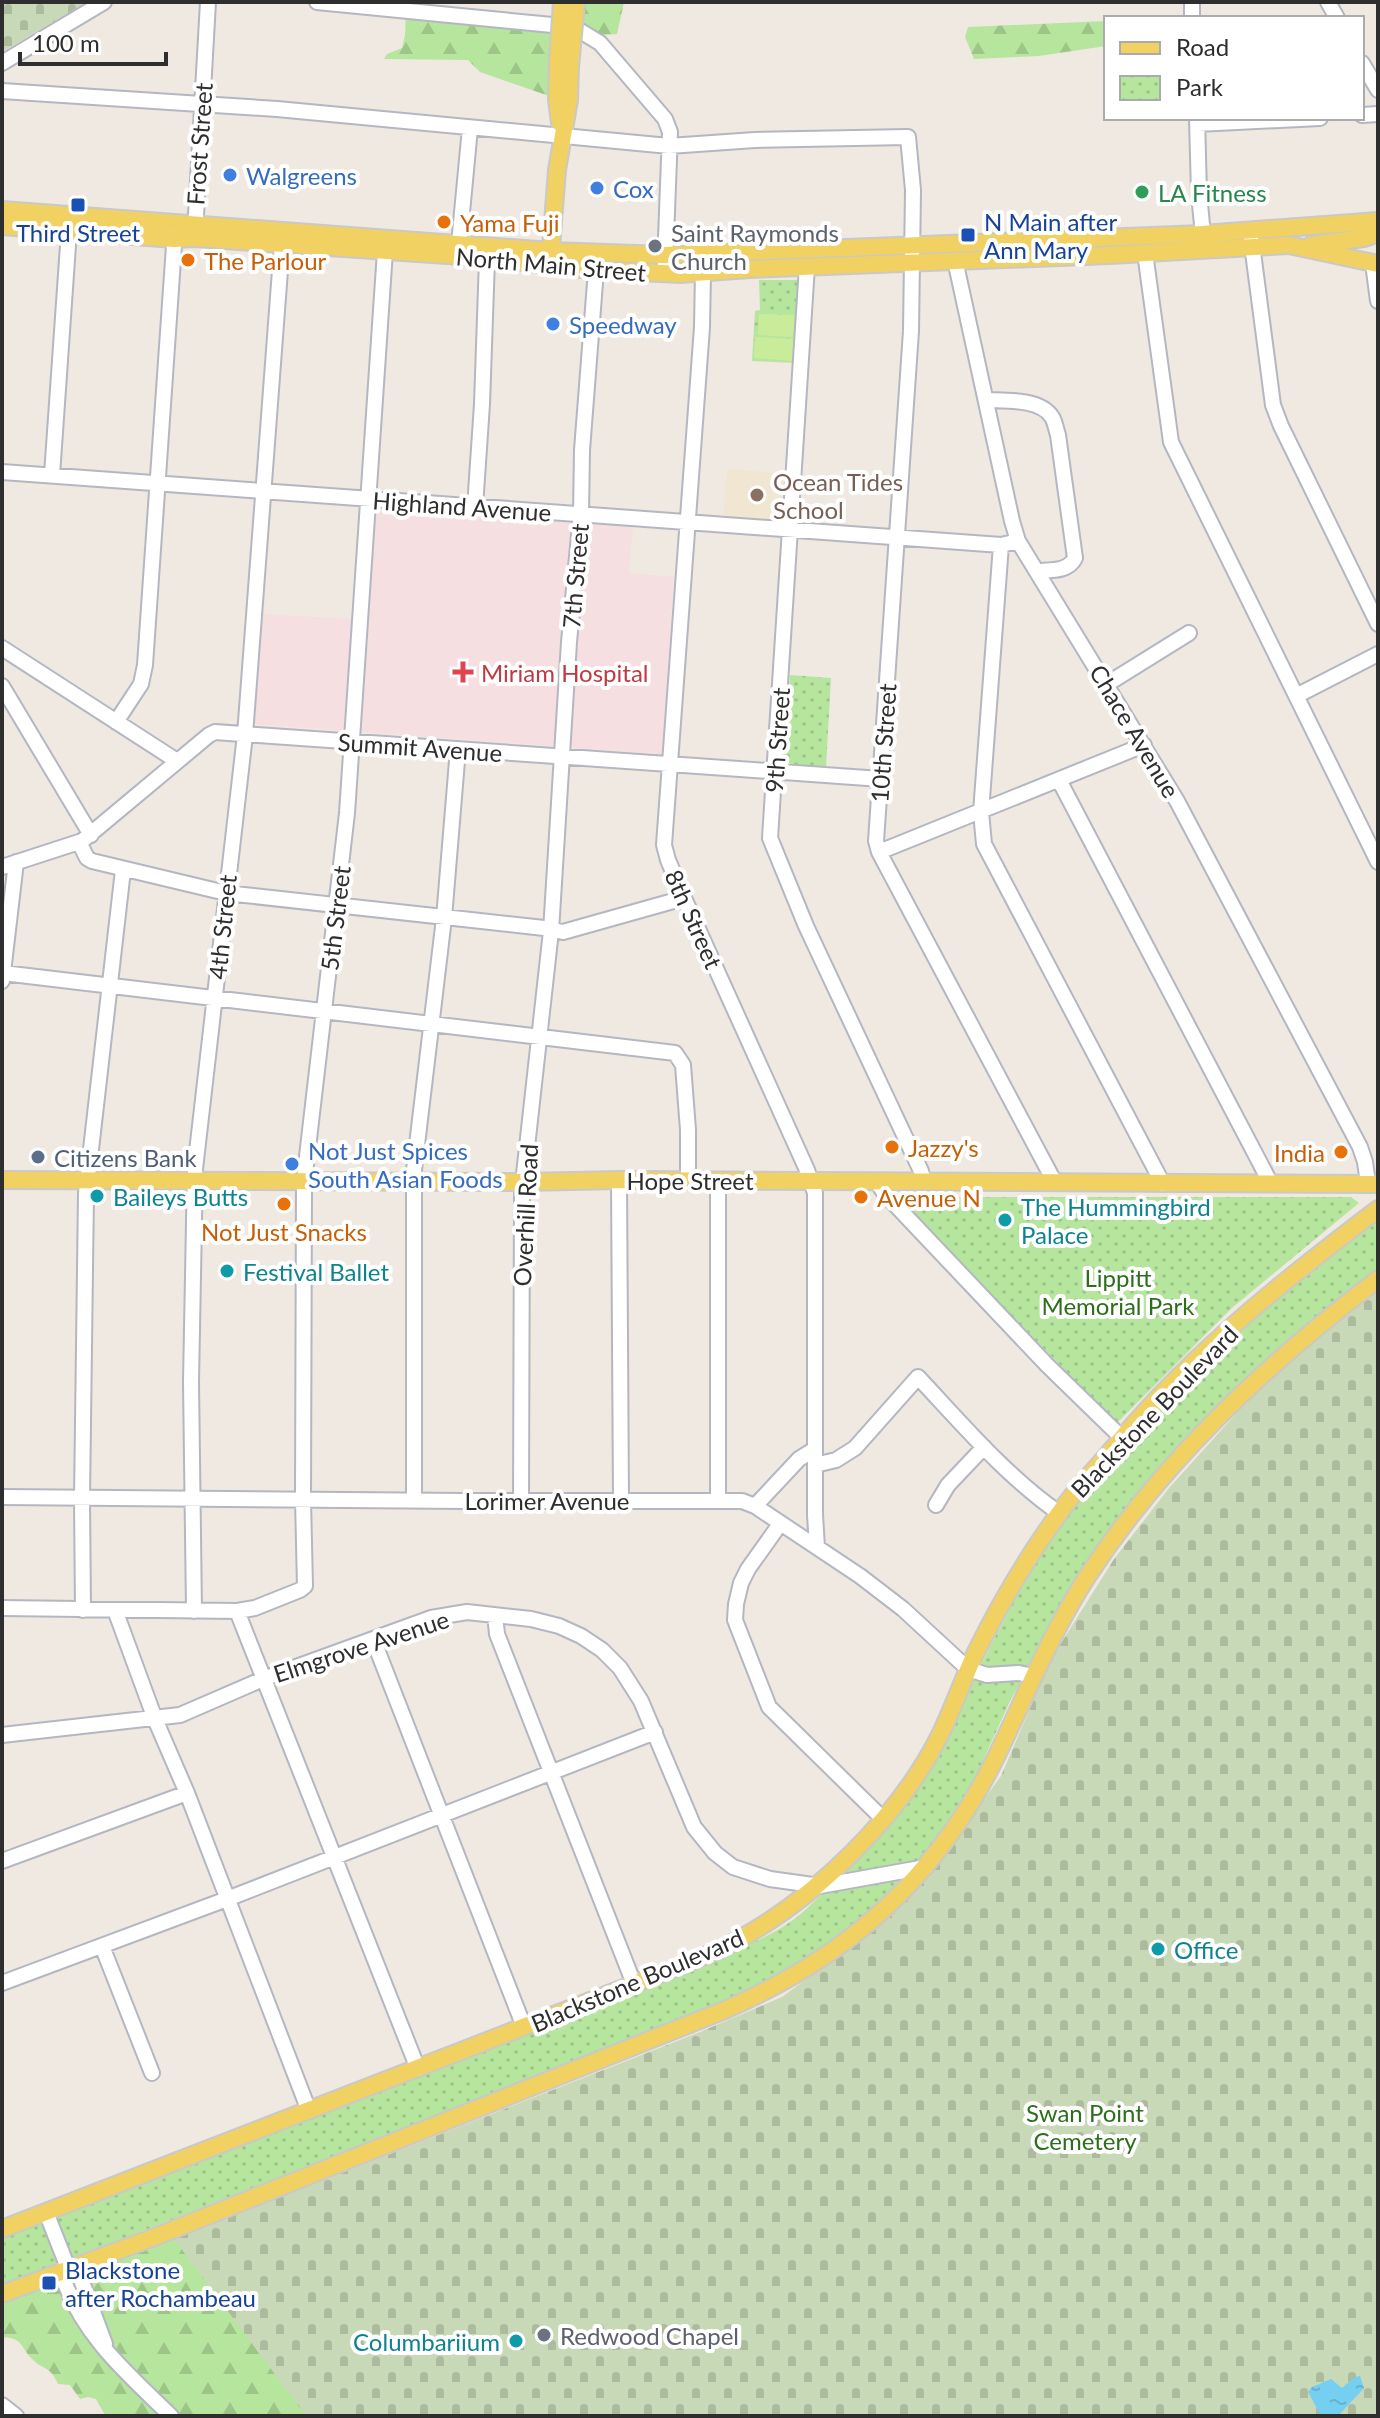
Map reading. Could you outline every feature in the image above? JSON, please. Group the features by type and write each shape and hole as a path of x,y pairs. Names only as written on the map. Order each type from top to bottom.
{"main road":[{"path":"550,258 561,137 569,100 564,64 562,2"},
{"path":"564,64 576,2"},
{"name":"North Main Street","path":"2,210 175,230"},
{"path":"1145,247 1252,239 1378,221"},
{"path":"1341,225 1371,236"},
{"name":"North Main Street","path":"2,226 69,231 195,230 459,244 550,258 596,270 665,273 807,266 912,254 955,260 1145,247"},
{"name":"North Main Street","path":"195,230 282,244 487,259 912,254 1145,247"},
{"path":"1252,239 1376,261 1371,236"},
{"path":"1289,245 1371,236"},
{"name":"Hope Street","path":"2,1180 1373,1183"},
{"name":"Blackstone Boulevard","path":"2,2229 418,2069 732,1943 766,1923 816,1885 844,1862 883,1819 913,1779 939,1736 1001,1604 1059,1513 1122,1438 1187,1369 1226,1332 1372,1214 1369,1208 1373,1183"},
{"name":"Blackstone Boulevard","path":"2,2294 421,2132 764,1993 819,1961 865,1928 907,1889 957,1824 987,1773 1033,1676 1087,1577 1131,1516 1180,1457 1252,1383 1283,1354 1378,1279"}],"street":[{"path":"2,63 104,2"},
{"name":"Frost Street","path":"195,230 208,2"},
{"path":"317,2 577,29 600,43 665,119 670,132 665,273"},
{"path":"1364,66 1378,90"},
{"path":"2,91 277,109 669,146"},
{"path":"1203,242 1197,121 1238,120"},
{"path":"459,244 470,128"},
{"name":"10th Street","path":"669,146 755,140 908,137 913,190 911,331 876,841 879,852 1054,1181"},
{"path":"116,722 141,684 145,665 175,230"},
{"path":"52,475 69,231"},
{"path":"1252,239 1273,405 1378,624"},
{"name":"4th Street","path":"194,1611 191,1382 195,1169 245,735 282,244"},
{"path":"1145,247 1171,442 1378,862"},
{"name":"5th Street","path":"237,1611 255,1608 305,1586 304,1182 337,905 352,741 385,251"},
{"path":"475,507 487,259"},
{"name":"Chace Avenue","path":"955,260 1018,541 1184,814 1360,1147 1373,1183"},
{"path":"1376,261 1378,301"},
{"name":"9th Street","path":"807,266 770,838 806,926 924,1182"},
{"name":"7th Street","path":"551,931 596,270"},
{"name":"8th Street","path":"703,272 702,327 664,845 684,898 815,1193 817,1547"},
{"path":"986,400 1033,404 1044,409 1052,417 1058,435 1075,558 1072,564 1061,569 1037,571"},
{"name":"Highland Avenue","path":"2,472 791,531 1001,545 1018,541"},
{"path":"1001,545 981,812 984,844 1163,1184"},
{"path":"1107,684 1189,633"},
{"path":"2,648 177,761"},
{"path":"1296,696 1378,654"},
{"path":"2,686 85,838 87,858 123,870 226,893 563,932 684,898"},
{"name":"Summit Avenue","path":"9,864 85,838 215,732 881,779"},
{"path":"879,852 1144,745"},
{"path":"414,1500 415,1160 444,918 458,749"},
{"path":"1059,780 1271,1184"},
{"path":"2,981 9,864"},
{"path":"83,1610 86,1181 123,870"},
{"name":"Overhill Road","path":"521,1500 524,1182 551,931"},
{"path":"3,973 668,1051 679,1057 683,1065 688,1181"},
{"path":"619,1180 621,1500"},
{"path":"718,1180 718,1500"},
{"path":"877,1182 1047,1365 1122,1438"},
{"path":"815,1465 836,1460 855,1448 918,1377 984,1447 1059,1513"},
{"path":"936,1505 948,1485 984,1447"},
{"path":"755,1506 799,1459 815,1449"},
{"name":"Lorimer Avenue","path":"2,1497 742,1501 755,1506 817,1547 903,1609 968,1669"},
{"path":"780,1524 741,1583 735,1620 769,1707 883,1819"},
{"path":"2,1608 237,1611 418,2069"},
{"path":"115,1610 309,2111"},
{"name":"Elmgrove Avenue","path":"2,1735 180,1715 263,1679 447,1615 467,1612 531,1619 581,1636 602,1650 620,1668 655,1732 694,1827 715,1853 733,1867 770,1879 816,1885 926,1867"},
{"path":"495,1615 497,1634 634,1984"},
{"path":"373,1639 524,2027"},
{"path":"968,1669 987,1675 1019,1673 1033,1676"},
{"path":"2,1983 655,1732"},
{"path":"2,1861 187,1793"},
{"path":"102,1946 152,2073"},
{"path":"46,2212 68,2268 79,2274 109,2354 171,2416"}],"shaded area":[{"name":"Ocean Tides School","path":"727,469 790,474 786,522 723,517"},
{"name":"Miriam Hospital","path":"374,507 633,524 629,573 674,577 662,754 254,724 262,614 367,620"}],"green space":[{"path":"2,2 87,2 2,52"},
{"path":"574,2 624,2 617,34 594,36 572,27"},
{"path":"406,10 557,25 549,96 480,72 468,60 384,59 387,54 402,48"},
{"path":"1104,21 1104,46 1039,56 974,59 965,37 968,27"},
{"path":"759,280 801,280 797,363 752,361 755,311 760,310"},
{"path":"759,314 795,315 793,337 758,335"},
{"path":"755,337 795,339 794,361 754,358"},
{"path":"790,675 831,678 826,767 783,763"},
{"name":"Lippitt Memorial Park","path":"895,1197 1351,1197 1359,1203 1233,1307 1117,1423"},
{"path":"1378,1216 1378,1272 1309,1325 1081,1580 1011,1699 974,1780 930,1848 895,1893 865,1920 765,1984 684,2019 2,2286 2,2238 694,1967 763,1938 795,1919 843,1874 913,1793 948,1737 994,1638 1029,1576 1111,1457 1219,1346"},
{"name":"Swan Point Cemetery","path":"1378,1291 1378,2416 306,2416 174,2239 700,2032 782,1997 827,1964 924,1880 1001,1776 1051,1659 1114,1559 1169,1488 1270,1376"},
{"path":"303,2178 411,2416 106,2416 96,2399 80,2399 70,2385 58,2384 52,2374 35,2362 18,2341 2,2337 2,2296"}],"water":[{"path":"1360,2376 1364,2388 1338,2416 1321,2416 1308,2392 1312,2387 1331,2379 1342,2388"}],"place":[{"name":"Walgreens","path":"230,175"},
{"name":"Cox","path":"597,188"},
{"name":"LA Fitness","path":"1142,192"},
{"name":"Third Street","path":"78,205"},
{"name":"Yama Fuji","path":"444,222"},
{"name":"N Main after Ann Mary","path":"968,235"},
{"name":"Saint Raymonds Church","path":"655,246"},
{"name":"The Parlour","path":"188,260"},
{"name":"Speedway","path":"553,324"},
{"name":"Ocean Tides School","path":"757,495"},
{"name":"Miriam Hospital","path":"463,672"},
{"name":"Jazzy's","path":"892,1147"},
{"name":"India","path":"1341,1152"},
{"name":"Citizens Bank","path":"38,1157"},
{"name":"Not Just Spices South Asian Foods","path":"292,1164"},
{"name":"Baileys Butts","path":"97,1196"},
{"name":"Avenue N","path":"861,1197"},
{"name":"Not Just Snacks","path":"284,1204"},
{"name":"The Hummingbird Palace","path":"1005,1220"},
{"name":"Festival Ballet","path":"227,1271"},
{"name":"Office","path":"1158,1949"},
{"name":"Blackstone after Rochambeau","path":"49,2283"},
{"name":"Redwood Chapel","path":"544,2335"},
{"name":"Columbariium","path":"516,2341"}]}
